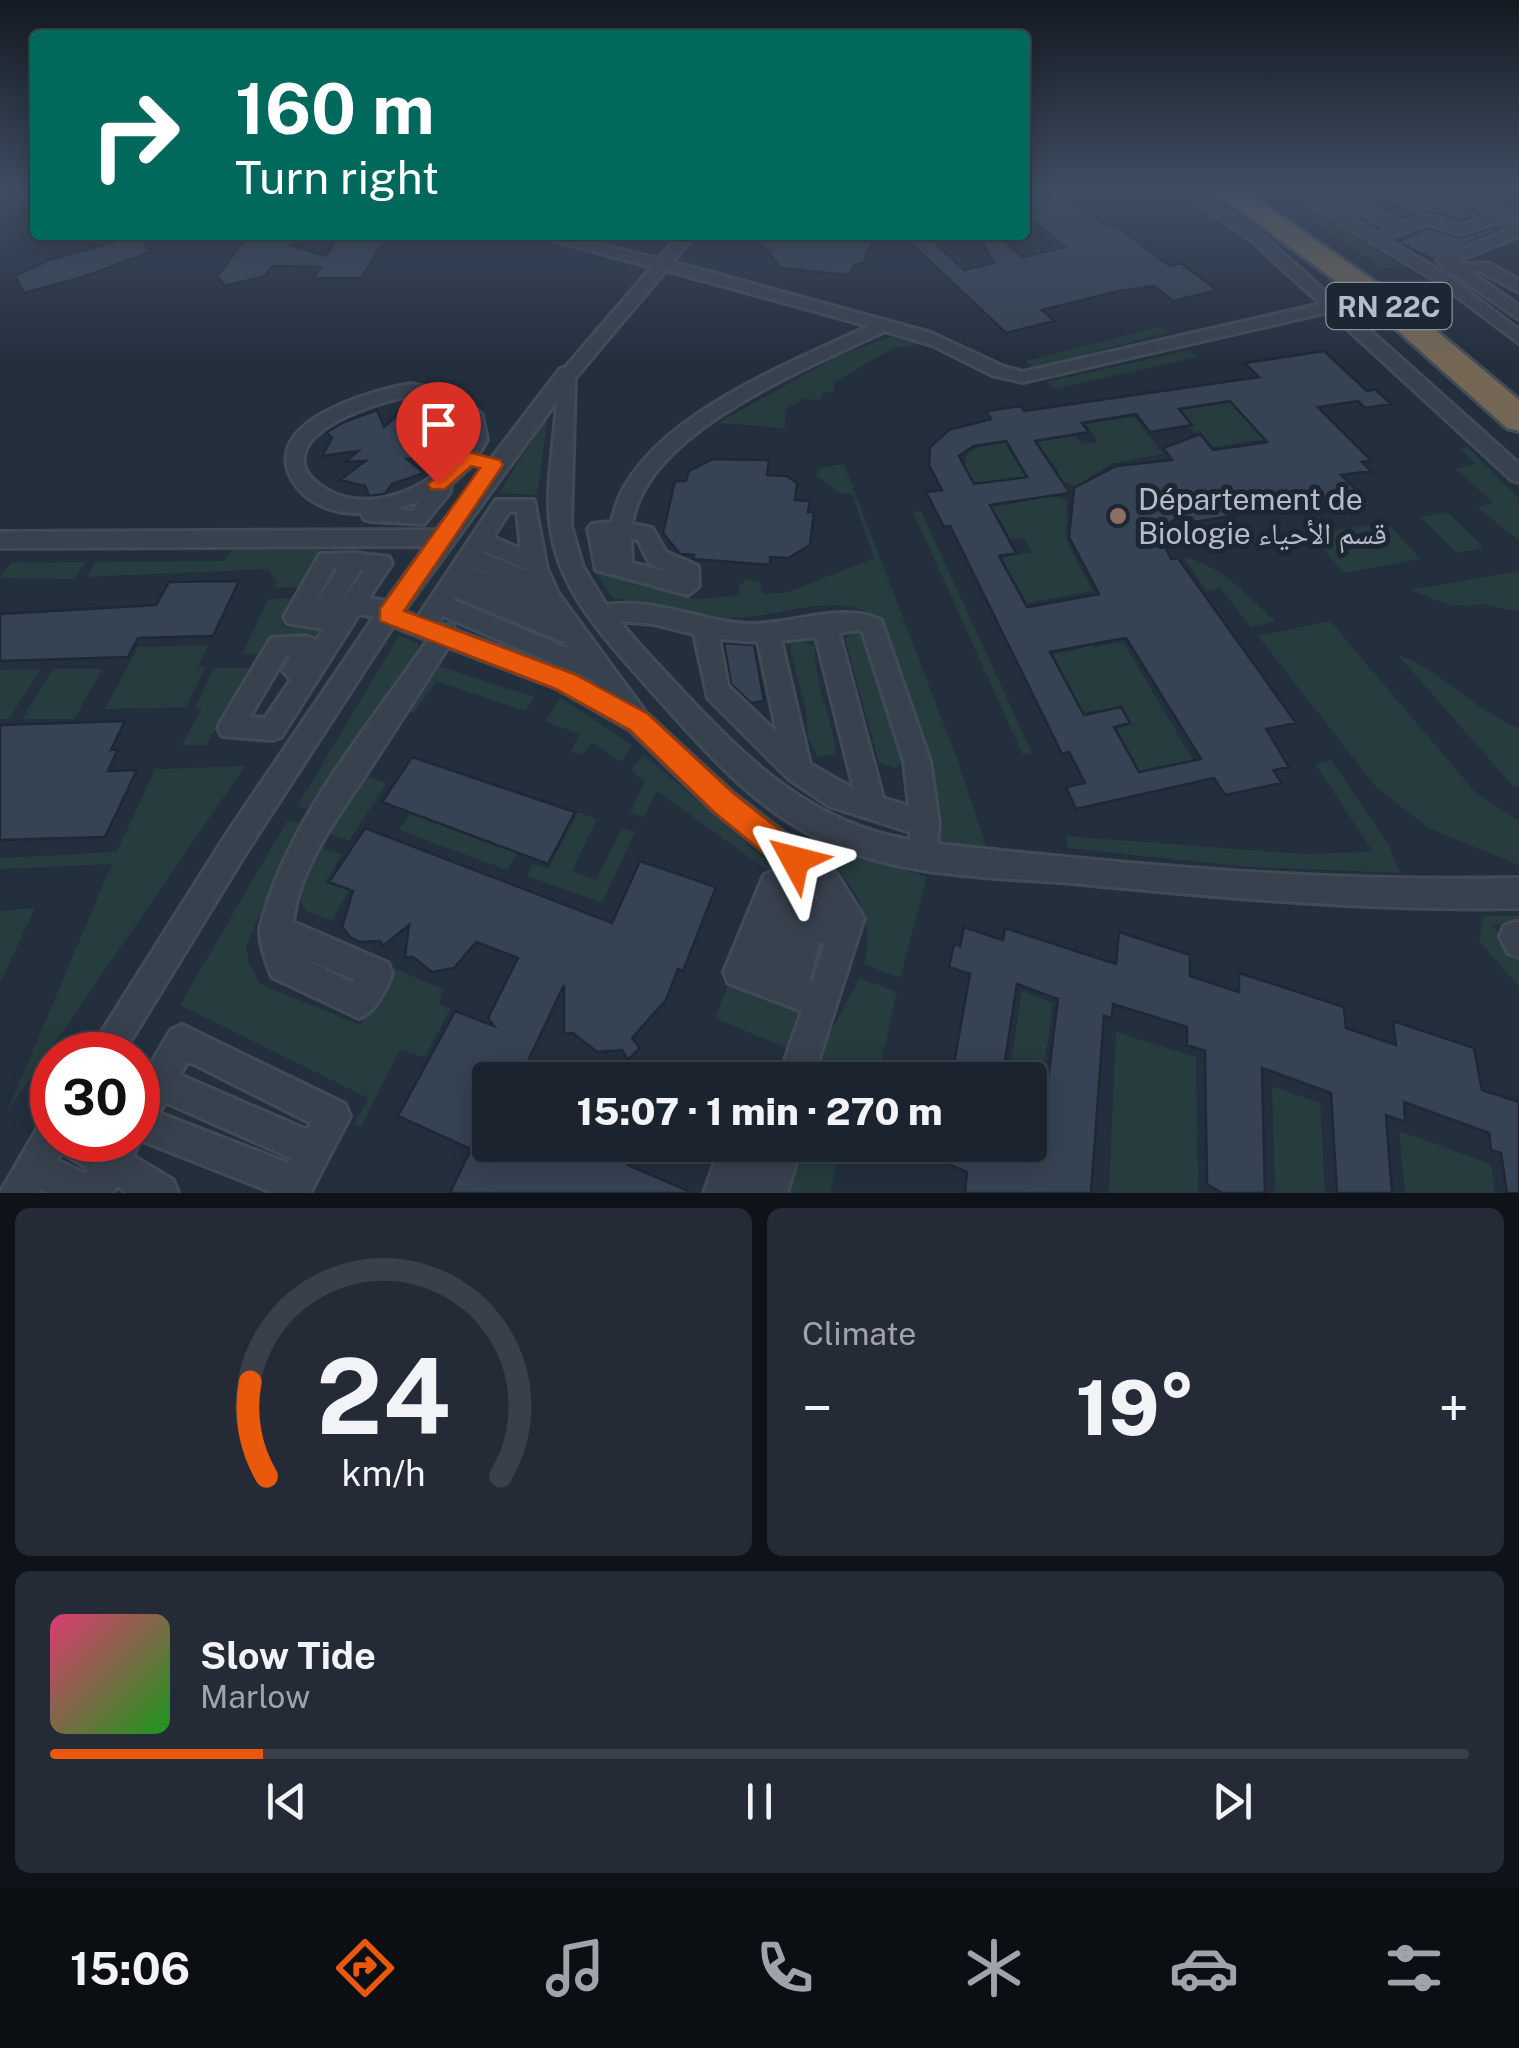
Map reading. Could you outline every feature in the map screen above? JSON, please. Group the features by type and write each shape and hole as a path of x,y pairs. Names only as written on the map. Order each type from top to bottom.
{"highway":[{"name":"RN 22C","path":"1319,248 1476,378 1519,420"},
{"name":"RN 22C","path":"1337,248 1378,274 1519,386"}],"street":[{"path":"595,248 944,342 1006,374 1024,377 1378,296"},
{"path":"118,1032 390,613 493,465 566,373 676,248"},
{"path":"1267,248 1519,474"},
{"path":"1374,248 1432,273 1519,338"},
{"path":"1432,273 1487,248"},
{"path":"1465,260 1506,265 1519,279"},
{"path":"1465,260 1519,287"},
{"path":"1465,260 1519,314"},
{"path":"615,549 634,486 654,460 765,386 884,325"},
{"path":"566,373 564,542 574,574 666,732"},
{"path":"461,466 477,440 477,423 468,408 452,397 404,390 351,403 309,433 297,465 300,478 314,492 336,502 364,505 361,512 418,519 461,466 493,465"},
{"path":"274,929 298,860 503,505 527,505 529,542 540,587 553,611 601,674"},
{"path":"564,542 615,549 688,586 690,572 658,558 645,533 615,549"},
{"path":"0,553 216,551 221,538"},
{"path":"0,540 442,538"},
{"path":"338,615 390,613 529,542"},
{"path":"310,670 338,615 354,561 381,563 338,615"},
{"path":"463,579 540,587"},
{"path":"463,579 553,611"},
{"path":"463,579 571,635"},
{"path":"463,579 540,672 666,732 709,736 761,787 796,813 881,849 922,857 1291,892 1420,898 1519,893"},
{"path":"463,579 601,674 666,732 724,802 826,883 846,908 849,918 802,1062"},
{"path":"600,616 633,612 705,630 767,632 862,621 876,631 917,762 925,824 922,857"},
{"path":"825,626 873,810"},
{"path":"705,630 717,691 798,772 838,797 925,824"},
{"path":"767,632 798,772"},
{"path":"822,1003 739,972 774,884 843,937"},
{"path":"773,985 800,904"},
{"path":"160,1079 182,1041 333,1116 314,1151 305,1189 160,1128"},
{"path":"160,1083 314,1151"},
{"path":"722,1193 748,1162"},
{"path":"744,1193 755,1162"},
{"path":"770,1193 779,1162"},
{"path":"109,1165 160,1193"},
{"path":"2,1193 26,1180 86,1193"}],"green space":[{"path":"1353,248 1373,248 1397,268 1381,267"},
{"path":"1161,326 1169,332 1033,368 1026,361"},
{"path":"890,337 919,344 894,348 834,382 834,391 823,393 821,400 803,399 786,409 785,428 718,423 836,357"},
{"path":"1190,350 1198,357 1054,389 1047,382"},
{"path":"1230,403 1246,421 1260,419 1311,432 1213,447 1200,431 1194,432 1190,427 1194,425 1181,410"},
{"path":"548,415 537,495 499,493"},
{"path":"1134,417 1163,454 1111,464 1076,486 1050,477 1058,472 1035,438 1075,436 1082,445 1098,442 1086,424"},
{"path":"1005,443 1025,476 975,483 965,467 966,455 977,448"},
{"path":"1468,447 1519,499 1519,541 1477,507 1494,503 1455,469 1476,464 1460,449"},
{"path":"844,464 956,756 986,846 940,843 935,799 883,621 865,611 827,605 748,617 698,615 613,598 593,569 693,599 740,596 739,585 748,579 760,582 763,594 788,592 874,558 852,494 837,492 816,475 820,468"},
{"path":"1041,490 1067,501 1066,540 1093,591 1027,603 1002,558 1032,552 1024,538 1011,540 999,518 979,521 988,508 1042,498"},
{"path":"921,511 1032,753 1023,755 913,512"},
{"path":"1447,512 1484,548 1457,553 1420,517"},
{"path":"1386,522 1421,559 1344,573 1311,535"},
{"path":"232,550 320,550 301,587 274,587 277,581 268,569 87,577 95,562 224,561"},
{"path":"1183,557 1221,574 1275,621 1251,627 1220,588 1207,591"},
{"path":"86,562 74,579 0,578 11,563"},
{"path":"1519,571 1519,612 1482,604 1452,606 1410,590"},
{"path":"295,598 281,626 330,629 318,639 272,636 261,653 242,655 268,599"},
{"path":"1330,621 1475,792 1519,821 1519,865 1430,829 1376,787 1258,636"},
{"path":"863,634 870,643 870,657 901,755 900,765 895,768 879,763 845,638"},
{"path":"399,636 418,643 417,655 311,809 297,807"},
{"path":"798,641 815,646 817,674 836,753 818,757 808,738 806,709 791,654 791,644"},
{"path":"1091,641 1095,647 1123,642 1193,760 1119,776 1114,765 1134,760 1117,729 1131,724 1121,706 1084,713 1053,654 1084,648 1082,643"},
{"path":"208,645 198,667 206,667 186,707 105,709 138,647"},
{"path":"1398,655 1429,670 1487,711 1519,728 1519,785 1514,787"},
{"path":"439,666 534,697 525,711 437,681 413,713 406,711"},
{"path":"214,668 252,668 206,745 182,745 201,709 195,708"},
{"path":"41,669 9,719 0,719 0,670"},
{"path":"53,669 103,669 74,719 22,719"},
{"path":"561,698 632,745 621,762 592,742 582,755 571,752 579,734 545,721"},
{"path":"644,755 785,877 772,874 657,791 644,817 630,813 645,782 631,770"},
{"path":"1331,760 1388,844 1400,873 1249,867 1067,848 1066,836 1303,854 1373,852 1315,764"},
{"path":"245,766 62,1032 41,1032 112,864 0,869 0,858 117,852 155,769"},
{"path":"365,776 387,783 349,841 326,833"},
{"path":"578,812 597,819 572,871 596,880 622,828 635,832 602,903 527,876 533,864 548,869"},
{"path":"410,814 517,853 507,870 399,830"},
{"path":"287,821 300,823 246,946 249,963 260,984 360,1025 394,968 443,990 439,1004 450,1009 425,1057 400,1050 361,1127 355,1124 368,1098 180,1005"},
{"path":"821,844 927,877 900,978 864,964 867,931 859,901 843,875 818,852"},
{"path":"318,848 342,854 325,883 349,890 332,920 307,912 301,902 304,876"},
{"path":"35,908 0,983 0,911"},
{"path":"1484,916 1519,916 1519,923 1492,924 1519,960 1519,987 1479,941"},
{"path":"731,978 800,1005 787,1048 715,1018"},
{"path":"860,978 897,992 881,1062 816,1062"},
{"path":"1022,991 1053,1003 1045,1062 1011,1062"},
{"path":"1116,1032 1196,1057 1198,1193 1109,1193"},
{"path":"30,1057 30,1079 6,1114"},
{"path":"1272,1086 1320,1103 1325,1193 1275,1193"},
{"path":"1399,1131 1491,1164 1495,1193 1405,1193"},
{"path":"787,1162 838,1162 830,1193 778,1193"}],"building":[{"path":"92,248 147,248 151,252 24,293 15,276 49,260"},
{"path":"239,248 299,248 326,256 331,248 380,248 361,278 313,278 321,267 272,266 265,276 225,286 217,277"},
{"path":"764,248 870,248 863,263 855,265 848,275 781,268"},
{"path":"915,248 940,248 964,270 994,263 985,248 1012,248 1023,257 1062,248 1145,248 1170,266 1180,263 1217,290 1173,301 1154,286 1119,291 1042,310 1054,321 1006,333"},
{"path":"1409,248 1458,248 1432,259"},
{"path":"1324,351 1367,391 1375,389 1391,404 1365,408 1358,401 1318,407 1371,460 1362,462 1371,471 1341,475 1360,494 1195,522 1191,517 1174,520 1158,531 1171,559 1178,558 1296,723 1266,729 1289,767 1273,770 1282,783 1225,795 1214,778 1076,809 1066,787 1085,783 1069,752 1062,754 950,526 944,527 926,492 942,490 929,465 930,447 949,430 991,419 986,411 1021,406 1024,411 1259,377 1245,363","holes":["1230,401 1267,442 1213,450 1200,434 1163,448 1172,460 1116,466 1074,488 1069,537 1099,594 1027,607 999,556 1016,553 990,505 1070,493 1035,441 1089,432 1082,423 1136,414 1150,432 1192,425 1179,409","1006,441 1027,477 974,484 959,456 974,446","1126,638 1201,759 1139,772 1114,727 1130,723 1121,707 1084,715 1050,652"]},
{"path":"419,406 441,414 452,412 460,419 452,425 451,446 420,447 428,457 407,459 424,473 392,484 385,494 369,496 365,486 340,480 365,461 345,462 358,451 322,456 332,438 327,432 344,422 377,410 384,427 396,416 404,427"},
{"path":"713,459 769,460 767,475 787,476 797,483 795,500 810,501 808,512 814,512 810,545 788,558 770,557 770,565 693,559 694,555 680,554 663,533 675,481 686,481 689,471"},
{"path":"239,581 213,636 138,638 128,657 0,661 0,614 156,605 169,582"},
{"path":"724,643 754,645 764,701 751,703 731,684"},
{"path":"125,721 111,750 118,749 108,771 137,770 105,837 0,840 0,725"},
{"path":"412,757 575,812 548,864 382,802"},
{"path":"365,828 612,923 640,861 716,887 683,971 678,969 666,1000 632,1038 640,1048 628,1060 622,1050 597,1052 573,1033 564,1034 564,985 528,1062 472,1062 472,1162 629,1162 628,1165 693,1193 450,1193 471,1149 398,1116 455,1011 494,1026 488,1018 518,958 476,942 454,968 432,972 413,957 405,957 409,925 383,946 380,941 360,942 350,937 342,927 353,891 329,882"},
{"path":"964,927 1003,940 1005,928 1116,964 1119,932 1190,955 1190,976 1239,992 1239,973 1344,1007 1346,1028 1396,1045 1393,1021 1474,1048 1482,1090 1519,1102 1519,1193 1507,1193 1501,1153 1491,1150 1489,1133 1404,1102 1405,1122 1386,1115 1392,1193 1337,1193 1331,1093 1262,1068 1265,1193 1222,1193 1207,1184 1205,1051 1187,1045 1187,1027 1113,1004 1112,1018 1104,1016 1091,1193 965,1193 967,1172 943,1162 1047,1162 1047,1087 1058,999 1017,984 1005,1062 954,1062 970,974 949,967 954,944 960,946"}],"place":[{"name":"Département de Biologie قسم الأحياء","path":"1118,516"}],"route":[{"path":"438,484 468,459 493,465 388,615 445,633 565,681 639,722 724,802 795,860"}]}
